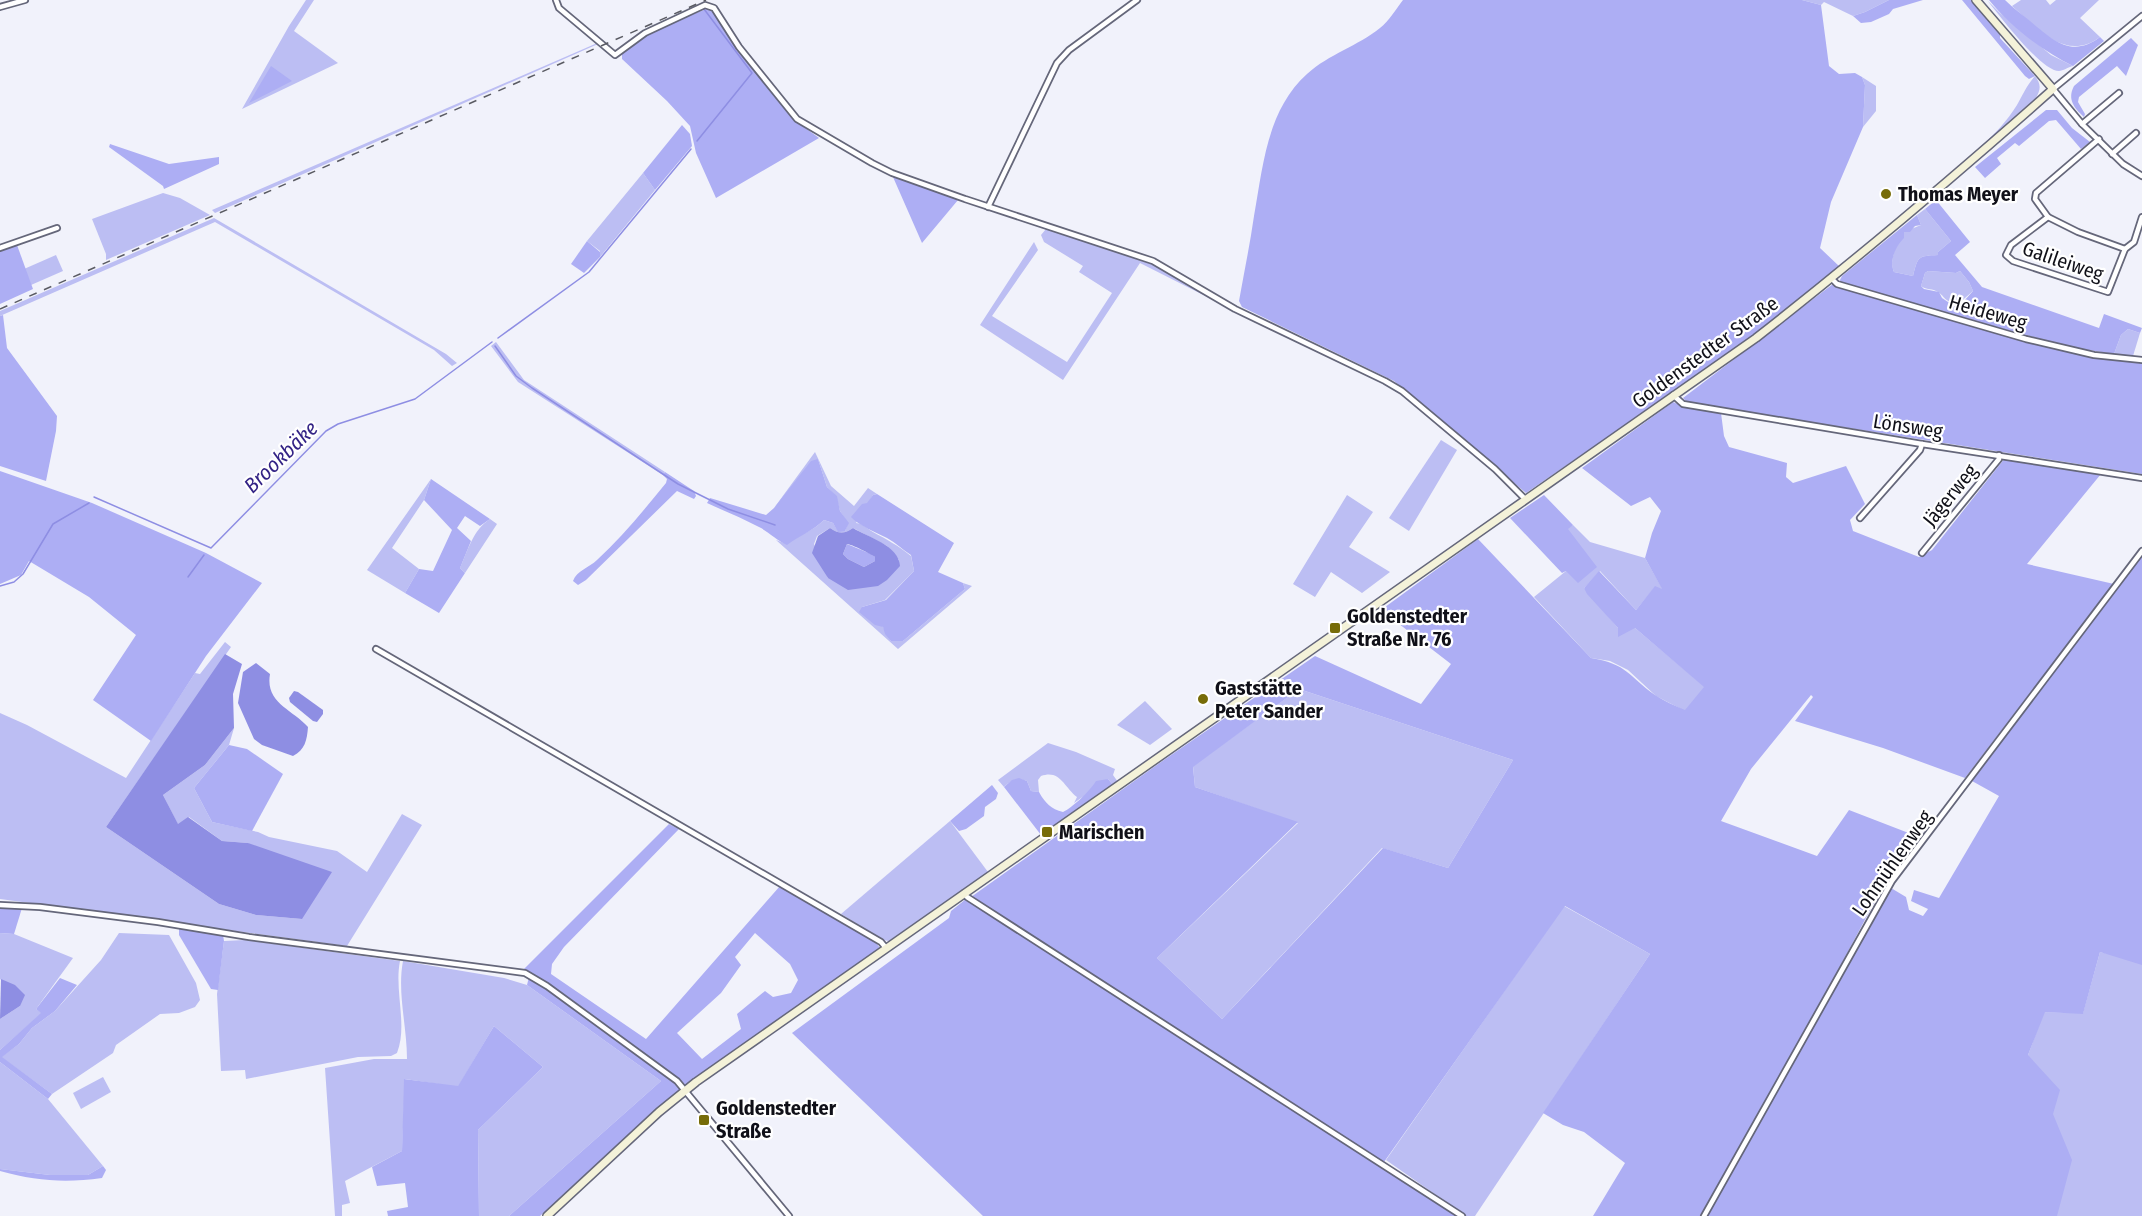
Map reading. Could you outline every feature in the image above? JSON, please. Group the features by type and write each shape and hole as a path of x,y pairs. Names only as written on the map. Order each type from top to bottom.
{"main road":[{"path":"1976,0 2053,89"},
{"name":"Goldenstedter Straße","path":"547,1216 685,1090 1755,338 1831,278 2053,89"}],"street":[{"path":"0,7 25,0"},
{"path":"556,0 559,8 615,55 645,33 705,5 714,8 740,48 797,119 892,173 1153,261 1176,272 1235,309 1385,381 1408,396 1486,462 1525,499"},
{"path":"988,207 1057,63 1069,50 1137,0"},
{"name":"Goldenstedter Straße","path":"2053,89 2142,16"},
{"path":"2053,89 2082,124 2112,154 2142,176"},
{"path":"2082,124 2119,93"},
{"path":"2112,154 2136,133"},
{"path":"2099,139 2036,193 2035,199 2048,217 2078,232 2125,249 2134,242 2142,217"},
{"name":"Galileiweg","path":"2048,217 2011,245 2006,255 2013,261 2104,292 2110,290 2125,249"},
{"path":"0,248 57,228"},
{"name":"Heideweg","path":"1831,278 1836,284 2026,339 2094,355 2142,360"},
{"name":"Lönsweg","path":"1673,395 1683,404 2142,478"},
{"path":"1860,518 1920,450 1922,444"},
{"name":"Jägerweg","path":"1922,554 1999,459 1999,455"},
{"name":"Lohmühlenweg","path":"1704,1216 1892,881 2142,551"},
{"path":"376,649 881,942 886,948"},
{"path":"964,893 1462,1216"},
{"path":"0,905 32,906 158,922 249,937 525,973 548,986 677,1081 789,1216"}],"shaded area":[{"path":"306,0 314,0 294,31 338,63 242,109 289,26"},
{"path":"1403,0 1802,0 1821,5 1829,66 1839,74 1855,73 1862,77 1865,85 1863,127 1831,202 1820,248 1840,267 1755,336 1526,493 1394,381 1242,307 1239,301 1264,159 1283,104 1307,74 1380,28"},
{"path":"1802,0 1889,0 1853,16 1824,2 1821,5"},
{"path":"1889,0 1923,0 1893,9 1889,14 1871,22 1861,23 1853,16 1865,12"},
{"path":"1962,0 1972,0 2000,34 2000,38 2035,76 2029,79 2025,76"},
{"path":"1987,0 2051,55 2073,66 2059,71 2051,69 2031,52"},
{"path":"1989,0 2005,0 2046,34 2062,44 2080,46 2100,37 2104,41 2073,66 2049,53 2027,37"},
{"path":"2021,0 2046,0 2050,5 2056,0 2099,0 2080,18 2100,37 2087,44 2075,46 2052,39 2012,6"},
{"path":"706,9 711,10 792,118 819,138 716,198 696,153 690,126 622,59 622,52 657,29"},
{"path":"2131,38 2138,45 2126,76 2117,66 2079,97 2078,102 2085,114 2084,117 2071,99 2074,86"},
{"path":"598,44 215,213 212,210"},
{"path":"271,66 292,81 249,103"},
{"path":"2035,76 2040,87 2036,98 1981,146 2009,116"},
{"path":"1862,77 1876,86 1876,111 1863,127 1865,85"},
{"path":"2046,110 2057,110 2072,128 2090,142 2081,149 2056,120 2049,121 2019,146 2015,143 1997,158 2001,164 1985,178 1975,167"},
{"path":"682,125 690,134 692,146 655,190 643,173"},
{"path":"110,144 169,164 219,157 219,164 164,189 109,147"},
{"path":"643,173 655,190 600,257 600,251 587,241"},
{"path":"892,175 958,200 922,243 893,177"},
{"path":"163,193 180,198 210,215 106,260 106,254 92,219"},
{"path":"1936,200 1970,242 1955,255 1982,287 2099,328 2104,314 2142,328 2140,333 2128,329 2121,335 2114,354 2069,347 1841,284 1842,276 1917,215 1921,225 1915,226 1910,232 1904,232 1904,238 1898,245 1893,258 1894,272 1913,276 1920,258 1938,255 1938,252 1951,241 1925,209","holes":["1928,271 1956,273 1960,271 1973,291 1958,304 1953,301 1948,302 1939,292 1924,289 1921,286 1925,273"]},
{"path":"1925,209 1951,241 1938,252 1938,255 1920,258 1913,276 1894,272 1892,262 1897,246 1904,232 1921,225 1917,215"},
{"path":"214,218 446,354 457,363 452,366 434,350 215,222 0,316 0,311"},
{"path":"1046,229 1160,267 1229,308 1140,263 1063,380 980,325 1034,242 1038,250 992,316 1067,362 1112,293 1079,272 1083,266 1044,242 1041,235"},
{"path":"587,241 600,252 600,257 584,273 571,264"},
{"path":"17,245 33,289 0,304 0,250"},
{"path":"56,255 63,271 31,285 24,269"},
{"path":"1928,271 1956,273 1960,271 1973,291 1958,304 1949,301 1936,291 1921,286 1925,273"},
{"path":"1833,284 2026,340 2142,362 2142,474 1688,403 1683,398"},
{"path":"3,315 7,348 57,416 46,481 0,466 0,316"},
{"path":"2128,329 2140,333 2133,356 2114,354 2121,335"},
{"path":"496,342 524,380 665,472 663,475 518,382 491,346"},
{"path":"1673,402 1685,407 1721,413 1724,436 1729,447 1787,463 1786,477 1793,483 1846,466 1865,504 1850,520 1853,531 1919,557 1932,550 2005,458 2101,474 2027,564 2114,584 1965,778 1883,748 1795,721 1813,697 1811,695 1751,769 1721,821 1817,856 1849,810 1919,837 1884,884 1793,1055 1700,1216 1593,1216 1625,1163 1584,1132 1563,1125 1543,1113 1650,954 1565,906 1384,1162 971,897 1315,656 1421,704 1451,664 1381,610 1478,539 1591,658 1620,667 1655,695 1685,710 1704,687 1635,628 1618,637 1618,628 1584,588 1599,571 1636,610 1655,586 1662,589 1645,558 1661,511 1650,497 1631,506 1582,468","holes":["1299,689 1513,760 1448,868 1383,848 1222,1019 1157,958 1298,822 1195,787 1193,767"]},
{"path":"1441,440 1457,450 1409,531 1389,518"},
{"path":"815,452 831,486 854,506 868,488 877,494 873,495 856,523 863,525 911,556 914,571 885,600 862,607 883,627 891,641 903,641 965,589 963,583 972,586 898,649 776,540 787,544 824,520 833,523 838,531 845,531 848,523 840,511 836,496 827,487 818,459 774,508","holes":["830,528 839,532 853,528 887,546 899,560 828,578 814,544 817,536"]},
{"path":"818,459 827,487 837,496 840,511 849,523 845,531 838,532 833,523 824,520 787,545 759,527 707,503 710,498 766,515 811,461"},
{"path":"0,471 92,503 206,553 262,583 206,656 151,741 93,700 136,635 89,597 29,561 21,575 0,584"},
{"path":"665,472 694,491 696,496 694,499 677,491 586,580 578,585 573,581 577,574 594,563 624,533 641,513 666,483 667,479 663,475"},
{"path":"431,479 424,500 392,548 419,569 405,593 367,570"},
{"path":"431,479 490,519 480,526 465,516 457,528 471,541 460,568 465,573 439,613 405,593 419,569 433,571 452,530 424,500"},
{"path":"877,494 954,543 938,572 963,583 965,589 903,641 891,641 883,627 875,625 859,612 862,607 886,600 914,571 911,555 851,517 862,504 867,503 873,495"},
{"path":"1347,495 1373,512 1349,547 1390,572 1362,593 1331,572 1315,597 1293,584"},
{"path":"1544,495 1573,525 1568,529 1597,567 1578,583 1566,571 1562,573 1510,518"},
{"path":"490,519 497,524 465,573 460,568 469,547 479,529"},
{"path":"1573,525 1590,542 1645,558 1663,590 1655,587 1636,610 1600,571 1584,588 1618,628 1635,628 1705,687 1685,711 1656,696 1628,670 1610,661 1591,658 1534,597 1566,571 1567,528"},
{"path":"830,528 842,532 853,528 888,547 894,552 900,566 878,586 848,590 828,578 812,553 818,536","holes":["847,544 875,557 875,561 864,567 848,559 843,554"]},
{"path":"847,544 871,554 875,557 875,561 864,567 848,559 843,554"},
{"path":"2142,555 2142,965 2100,952 2083,1014 2045,1012 2028,1055 2060,1090 2053,1114 2072,1160 2057,1216 1706,1216 1891,888 1906,897 1909,910 1923,916 1928,909 1911,901 1914,890 1939,898 1999,796 1972,781"},
{"path":"225,642 231,647 106,827 219,904 256,915 302,919 248,843 222,841 189,817 178,825 163,795 205,765 234,728 229,745 194,788 212,822 337,851 367,872 402,814 422,825 347,946 0,899 0,713 126,778 195,673 200,674"},
{"path":"225,654 242,664 233,694 234,728 205,765 163,795 178,824 188,817 222,841 248,843 332,872 302,919 256,915 219,904 106,827"},
{"path":"256,663 270,674 270,684 276,699 308,727 305,744 293,756 262,745 254,739 238,703 243,672"},
{"path":"1299,689 1513,760 1448,868 1382,848 1222,1019 1157,958 1298,823 1195,787 1193,766"},
{"path":"294,691 323,710 317,722 290,702 289,698"},
{"path":"1145,701 1172,729 1150,745 1117,725"},
{"path":"1048,743 1115,769 1113,775 1118,782 1113,785 1108,779 1074,803 1077,797 1053,775 1041,776 1038,780 1039,792 1031,791 1027,781 1020,779 1004,787 998,780"},
{"path":"229,745 247,749 283,774 252,831 212,822 194,788"},
{"path":"1019,778 1027,781 1031,791 1039,792 1049,805 1063,812 1081,798 1096,781 1108,779 1113,785 1041,835 1004,787 1012,780"},
{"path":"992,785 998,793 996,799 985,807 984,816 966,829 959,831 950,821"},
{"path":"950,821 988,872 889,941 883,940 841,914"},
{"path":"669,824 679,829 564,947 552,964 551,974 646,1039 780,886 874,940 880,948 686,1085 549,985 523,970","holes":["755,933 790,964 798,980 791,993 773,997 765,991 737,1014 741,1029 702,1059 677,1033 721,993 741,965 735,957"]},
{"path":"966,899 1459,1216 983,1216 792,1033 949,918 951,911"},
{"path":"1564,906 1650,954 1475,1216 1466,1216 1386,1160"},
{"path":"0,908 22,908 14,934 0,933"},
{"path":"179,928 223,935 218,990 211,989 179,935"},
{"path":"0,933 14,934 73,958 36,1009 42,1013 0,1050 0,1019 20,1006 0,980"},
{"path":"119,933 169,935 196,983 200,1000 195,1007 179,1013 160,1014 116,1045 113,1053 52,1094 1,1057 19,1044 32,1028 55,1011 101,960"},
{"path":"245,940 400,961 401,1031 397,1053 391,1056 358,1057 246,1079 245,1070 221,1071 217,994 224,941"},
{"path":"2100,952 2142,961 2142,1216 2048,1216 2028,1055 2044,1012 2083,1013"},
{"path":"403,961 504,978 527,985 661,1081 509,1216 479,1216 478,1130 543,1067 494,1026 458,1087 405,1079 402,1151 345,1181 350,1203 342,1205 342,1216 335,1216 325,1068 374,1059 407,1059 401,985"},
{"path":"529,977 676,1082 681,1090 540,1216 509,1216 661,1081 527,985"},
{"path":"60,978 77,985 55,1011 32,1028 19,1044 2,1057 52,1094 48,1099 0,1062 0,1050 41,1013 36,1009"},
{"path":"1,979 15,985 25,995 20,1006 0,1019"},
{"path":"494,1026 543,1067 478,1130 479,1216 388,1216 387,1211 408,1207 405,1183 377,1186 372,1167 402,1151 404,1079 458,1086"},
{"path":"0,1062 48,1099 103,1166 88,1175 50,1175 0,1169"},
{"path":"103,1077 111,1092 81,1109 73,1093"},
{"path":"103,1166 106,1170 102,1178 76,1180 38,1179 0,1171 0,1169 50,1175 88,1175"}],"waterway":[{"name":"Brookbäke","path":"697,141 752,73 704,9"},
{"name":"Brookbäke","path":"498,338 589,272 691,149"},
{"name":"Brookbäke","path":"94,497 211,548 326,431 338,424 415,399 492,342"},
{"path":"495,346 516,376 678,484 728,509 775,525"},
{"name":"Brookbäke","path":"0,586 14,582 23,574 53,524 89,503"},
{"path":"188,577 204,555"}],"railway":[{"path":"0,309 706,0"}],"place":[{"name":"Thomas Meyer","path":"1886,194"},
{"name":"Goldenstedter Straße Nr. 76","path":"1335,628"},
{"name":"Gaststätte Peter Sander","path":"1203,699"},
{"name":"Marischen","path":"1047,832"},
{"name":"Goldenstedter Straße","path":"704,1120"}]}
